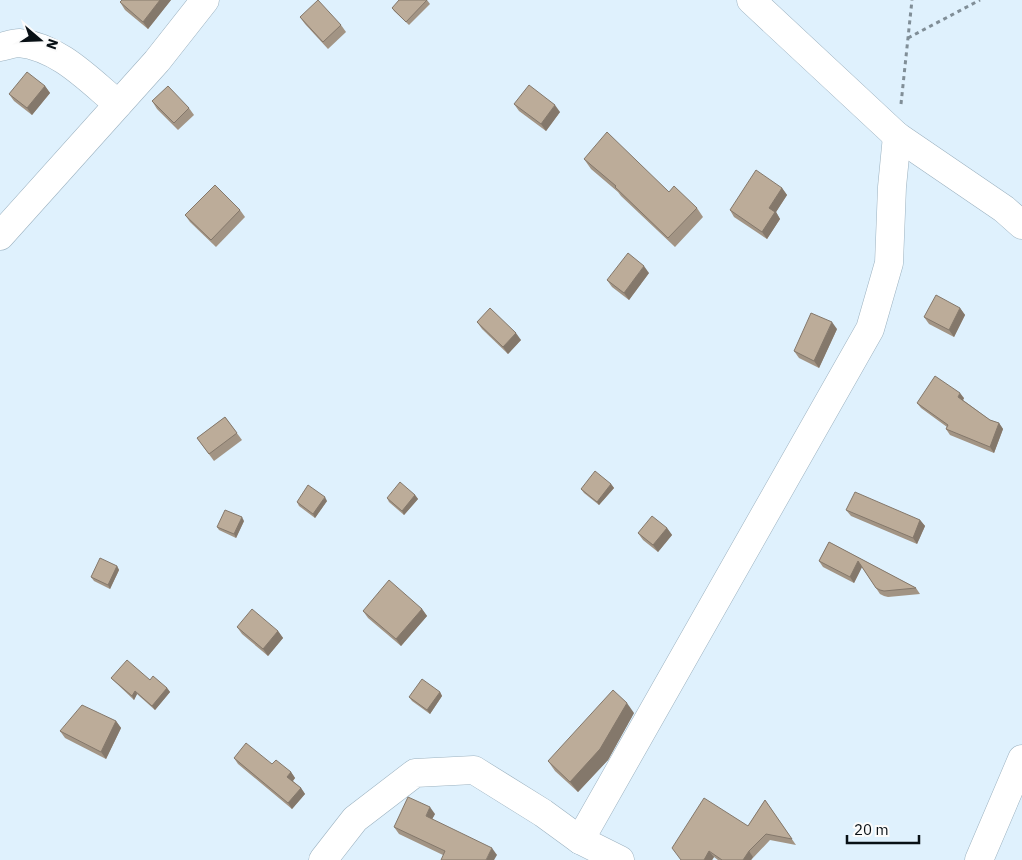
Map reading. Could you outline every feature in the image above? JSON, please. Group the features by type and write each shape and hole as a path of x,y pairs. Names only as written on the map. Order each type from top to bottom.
{"street":[{"path":"0,236 157,61 205,0"},
{"path":"752,0 897,136 1004,209 1022,225"},
{"path":"0,47 18,43 47,50 71,66 118,104"},
{"path":"580,840 870,330 889,263 892,187 897,136"},
{"path":"979,860 1022,759"},
{"path":"323,860 355,819 415,773 474,770 543,813 580,840 620,860"}],"path":[{"path":"897,136 912,0"},
{"path":"908,38 980,0"}],"building":[{"path":"122,0 160,0 143,22 120,2"},
{"path":"318,0 341,25 323,42 300,17"},
{"path":"399,0 427,0 406,22 392,8"},
{"path":"27,72 45,86 27,108 9,94"},
{"path":"529,85 555,105 541,124 514,104"},
{"path":"168,86 189,108 174,123 152,101"},
{"path":"607,132 669,192 674,186 697,208 668,238 616,186 584,159"},
{"path":"756,170 782,188 769,208 775,212 762,232 730,210"},
{"path":"215,185 240,210 211,240 185,215"},
{"path":"628,253 644,266 624,293 607,280"},
{"path":"936,295 960,308 949,330 924,317"},
{"path":"490,308 516,333 503,347 477,322"},
{"path":"811,313 832,322 814,361 794,351"},
{"path":"935,376 960,393 958,397 990,420 999,423 990,447 946,429 948,425 917,403"},
{"path":"225,417 237,433 209,454 197,438"},
{"path":"595,471 611,484 597,502 581,489"},
{"path":"400,482 415,495 402,511 387,498"},
{"path":"308,485 325,497 313,514 297,502"},
{"path":"855,492 920,520 913,538 846,510"},
{"path":"225,510 242,517 234,534 217,527"},
{"path":"652,516 667,528 653,545 638,533"},
{"path":"829,542 916,588 880,590 876,588 858,561 850,577 819,561"},
{"path":"100,558 117,566 108,585 91,577"},
{"path":"389,580 422,609 396,639 363,611"},
{"path":"252,609 278,631 263,649 237,627"},
{"path":"127,660 150,680 153,676 167,688 152,706 135,691 132,696 111,678"},
{"path":"422,679 440,692 427,710 409,697"},
{"path":"613,690 627,703 600,749 570,782 548,761"},
{"path":"82,705 116,721 101,752 60,731"},
{"path":"246,743 272,764 276,760 291,772 287,777 301,788 288,803 234,758"},
{"path":"408,797 430,807 426,816 492,848 486,860 441,860 445,851 394,827"},
{"path":"704,798 748,826 765,800 792,839 766,834 743,860 722,860 709,851 704,860 681,860 672,848"}]}
